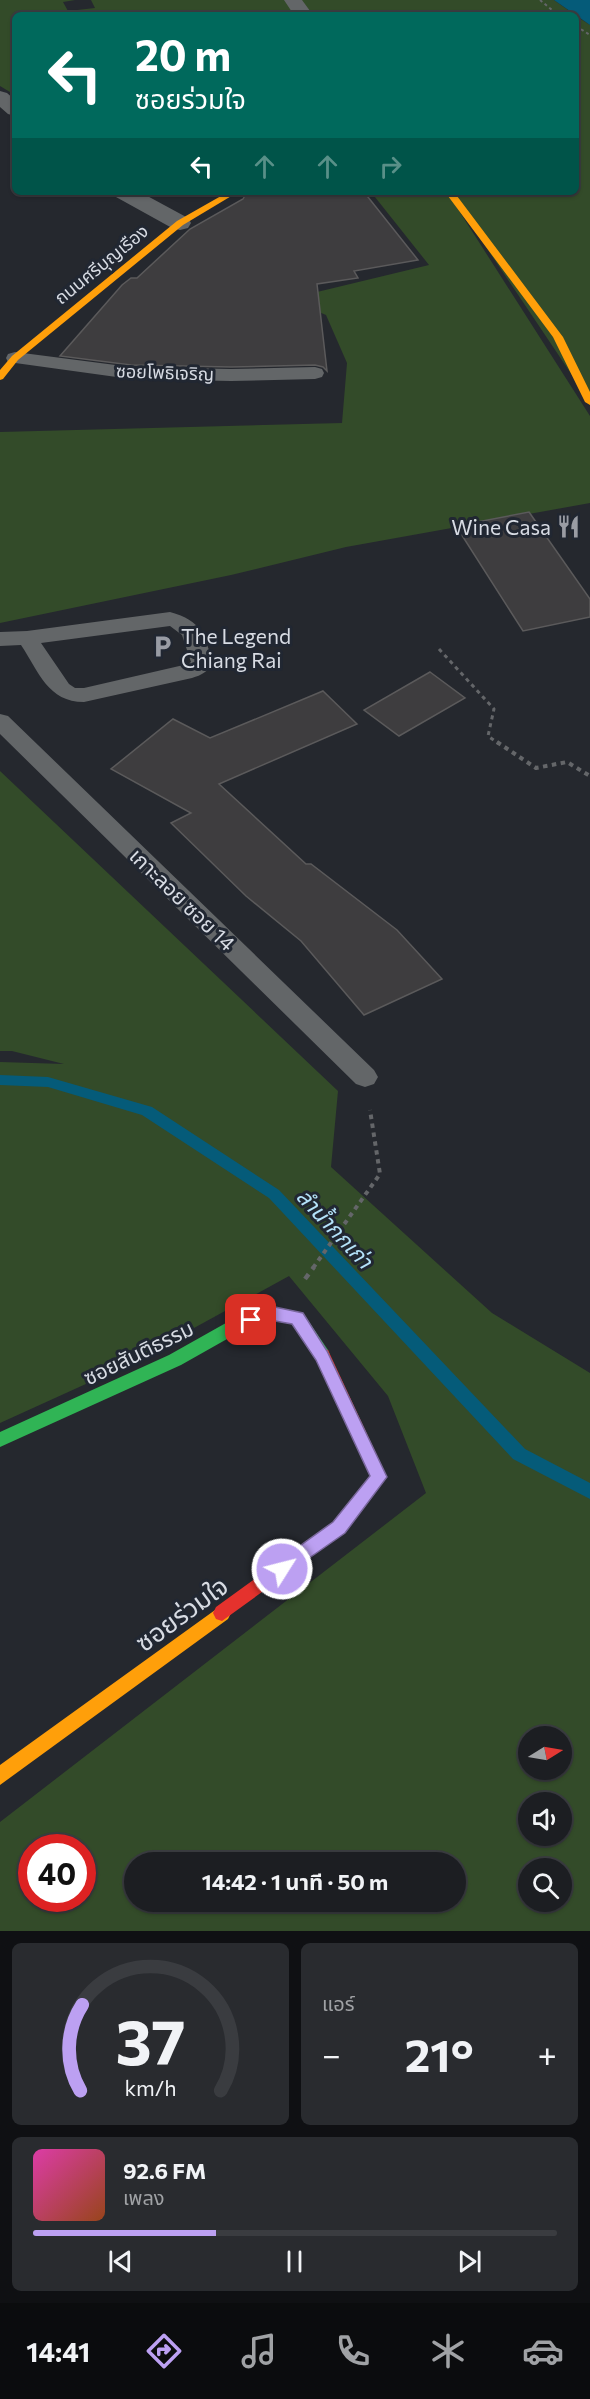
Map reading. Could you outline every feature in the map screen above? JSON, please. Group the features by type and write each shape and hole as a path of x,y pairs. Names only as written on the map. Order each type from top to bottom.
{"street":[{"path":"0,97 12,107"},
{"path":"129,195 180,222"},
{"name":"ถนนศรีบุญเรือง","path":"5,367 180,222 229,195"},
{"path":"451,195 558,337 590,402"},
{"name":"ซอยสันติธรรม","path":"0,1440 175,1360 239,1324 275,1314 297,1318"},
{"name":"ซอยร่วมใจ","path":"0,1776 339,1527 379,1477 322,1355 297,1318"}],"lane":[{"name":"ซอยโพธิเจริญ","path":"5,367 131,373 315,373"},
{"path":"0,639 27,638 176,620 182,621 190,628 202,663 196,669 184,673 84,695 71,695 60,689 27,638"},
{"name":"เกาะลอย ซอย 14","path":"0,721 365,1077"}],"path":[{"path":"540,0 554,12"},
{"path":"439,649 494,709 488,736 536,768 567,762 590,776"},
{"path":"303,1282 380,1173 365,1077"}],"green space":[{"path":"0,0 75,0 63,2 68,11 95,8 91,0 293,0 302,12 12,12 12,93 0,86"},
{"path":"296,0 554,0 571,12 304,12"},
{"path":"579,18 590,25 590,402 451,195 579,195"},
{"path":"373,195 449,195 590,416 590,503 346,547 231,575 0,623 0,432 342,423 347,363 326,315 288,299 429,265"},
{"path":"0,771 338,1091 331,1167 492,1313 590,1373 590,1931 0,1931 0,1822 426,1493 388,1396 289,1276 121,1368 0,1423 0,1062 64,1064 12,1051 0,1051"}],"water":[{"path":"554,0 590,0 590,25 579,17 579,12 571,12"}],"building":[{"path":"245,195 366,195 418,260 354,271 358,278 317,284 327,371 315,365 231,367 131,365 60,356 122,285 131,278 137,278 190,229 243,199"},
{"path":"529,512 590,599 590,617 523,631 456,526"},
{"path":"430,672 465,698 399,736 364,710"},
{"path":"323,691 357,724 219,784 306,864 311,864 397,930 442,979 364,1015 301,941 246,896 171,823 191,813 111,769 173,719 210,738"}],"waterway":[{"name":"ลำน้ำกกเก่า","path":"0,1080 48,1082 147,1111 274,1194 519,1454 590,1491"}],"traffic: fast":[{"path":"0,1440 175,1360 239,1324 275,1314 297,1318 322,1355"}],"traffic: slow":[{"path":"0,377 15,358 180,223 229,195"},
{"path":"451,195 558,337 590,402"},
{"path":"0,1776 222,1613"}],"traffic: jam":[{"path":"222,1613 339,1527 379,1477 322,1355"}],"place":[{"name":"Wine Casa","path":"569,526"},
{"name":"The Legend Chiang Rai","path":"163,647"}],"route":[{"path":"251,1320 275,1314 297,1318 322,1355 379,1477 339,1527 282,1569"}]}
